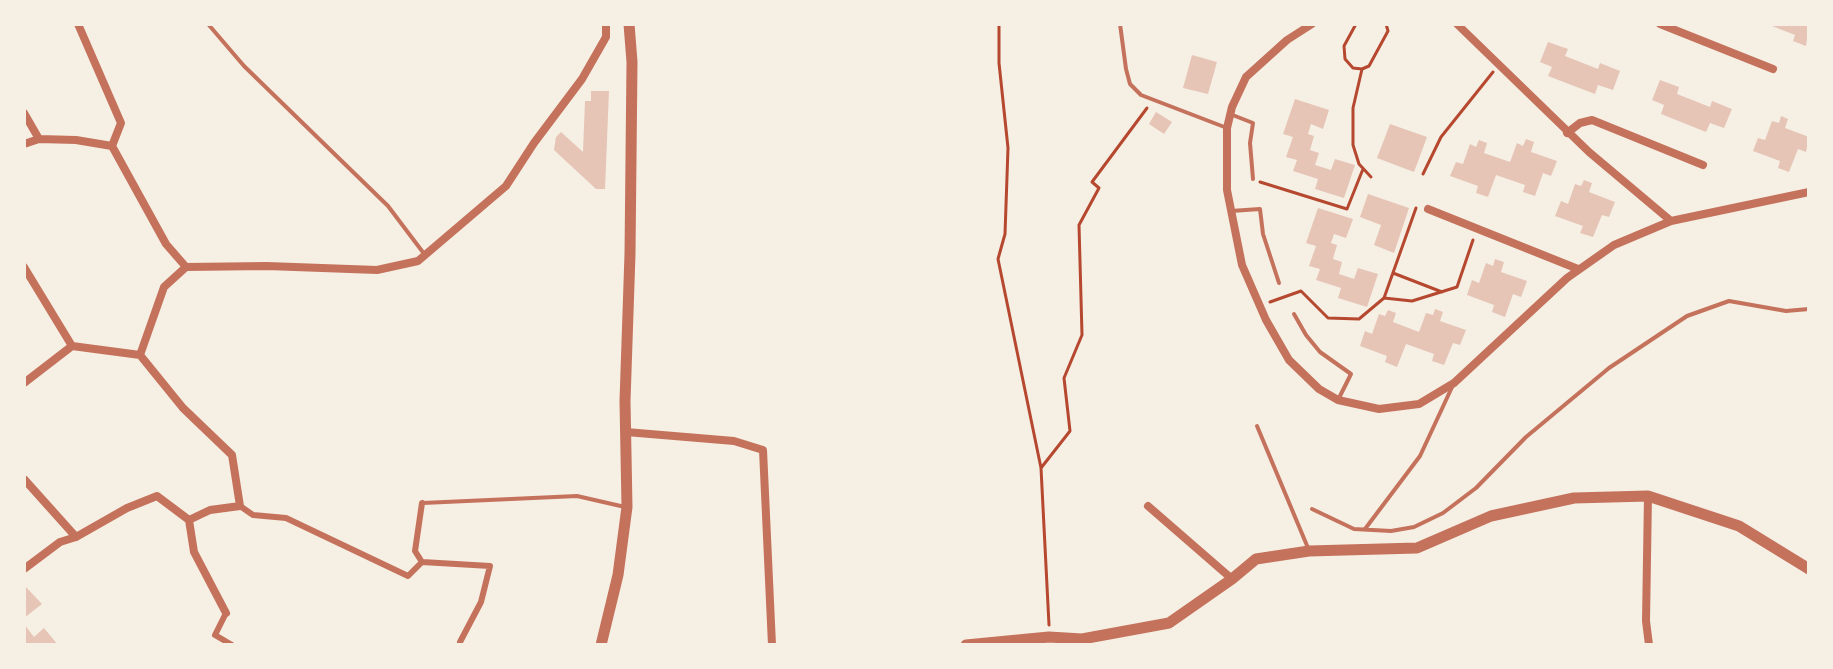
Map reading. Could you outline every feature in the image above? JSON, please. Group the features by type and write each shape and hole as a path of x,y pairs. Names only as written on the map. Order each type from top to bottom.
{"street":[{"path":"78,24 121,123 112,146"},
{"path":"140,355 164,287 186,267 377,270 418,261 506,186 582,79 606,37 606,24"},
{"path":"601,645 618,575 627,507 632,62 629,24"},
{"path":"1312,24 1287,40 1246,77 1227,128 1227,190 1242,265 1259,306 1289,360 1319,389 1338,400 1379,409 1419,404 1454,383 1530,310 1578,269 1614,245 1671,221 1809,192"},
{"path":"1457,24 1567,133 1671,221"},
{"path":"1660,24 1773,69"},
{"path":"24,113 39,139"},
{"path":"1567,133 1580,123 1592,120 1703,165"},
{"path":"24,144 39,139 76,140 112,146"},
{"path":"112,146 166,244 186,267"},
{"path":"1428,209 1578,269"},
{"path":"24,267 72,346"},
{"path":"24,383 72,346 140,355 183,408 232,455 240,506"},
{"path":"626,432 734,441 763,450 772,645"},
{"path":"24,479 76,537"},
{"path":"24,569 60,542 157,496 189,520 194,552 226,613 215,635 232,645"},
{"path":"1648,496 1646,621 1649,645"},
{"path":"966,645 1049,637 1083,642 1169,623 1256,559 1309,551 1417,548 1491,516 1574,498 1648,496 1739,526 1809,569"},
{"path":"422,503 415,551 422,562"},
{"path":"189,520 210,510 240,506 253,515 286,518 408,576 422,562 490,566 481,602 459,643"},
{"path":"1148,506 1232,579"}],"lane":[{"path":"208,24 244,66 388,206 425,255"},
{"path":"1120,24 1130,84 1141,95 1227,128"},
{"path":"1230,114 1253,123 1250,143 1253,179"},
{"path":"1230,211 1260,209 1266,244 1279,283"},
{"path":"1312,509 1339,523 1365,529 1391,531 1414,527 1443,513 1476,488 1547,419 1609,368 1687,316 1729,301 1786,311 1809,309"},
{"path":"1294,314 1320,352 1351,374 1338,400"},
{"path":"1365,529 1420,456 1454,383"},
{"path":"1257,426 1309,551"},
{"path":"422,503 577,496 627,507"}],"path":[{"path":"999,24 999,63 1008,148 1005,234 998,259 1041,468 1049,637"},
{"path":"1356,24 1344,46 1345,59 1353,68 1362,69 1369,66 1388,31 1386,24"},
{"path":"1423,174 1441,137 1498,65"},
{"path":"1362,69 1353,108 1353,145 1363,169 1371,177"},
{"path":"1041,468 1070,431 1064,378 1082,335 1079,225 1099,188 1092,182 1154,100"},
{"path":"1253,179 1347,209 1363,169"},
{"path":"1259,306 1301,291 1328,318 1359,319 1384,298 1417,204"},
{"path":"1384,298 1412,301 1457,287 1477,229"},
{"path":"1393,273 1442,292"}],"building":[{"path":"1767,24 1809,24 1806,46 1793,41 1795,35"},
{"path":"1548,42 1568,49 1565,56 1598,69 1600,63 1620,71 1613,90 1598,85 1595,94 1548,76 1552,67 1540,62"},
{"path":"1192,55 1217,62 1208,94 1183,88"},
{"path":"1660,80 1679,87 1677,94 1710,107 1712,101 1732,109 1724,128 1710,123 1706,132 1661,114 1664,105 1652,100"},
{"path":"591,91 609,91 605,189 596,189 554,150 556,137 561,132 583,152 585,101 591,101"},
{"path":"1295,99 1329,110 1323,129 1311,124 1308,134 1314,136 1310,150 1319,153 1315,165 1331,170 1335,159 1355,165 1344,198 1315,189 1318,179 1293,171 1297,160 1286,157 1293,137 1283,134"},
{"path":"1156,112 1172,122 1164,134 1149,124"},
{"path":"1781,116 1788,119 1785,128 1809,137 1806,152 1798,149 1789,172 1778,168 1780,161 1753,151 1758,138 1765,140 1772,121 1779,123"},
{"path":"1390,124 1427,137 1414,172 1377,158"},
{"path":"1526,139 1534,142 1531,152 1557,161 1551,176 1543,173 1535,196 1523,192 1525,185 1496,175 1488,197 1476,193 1478,186 1450,176 1456,162 1463,164 1470,144 1476,147 1479,140 1487,143 1484,153 1510,162 1517,143 1523,146"},
{"path":"1584,180 1592,183 1589,192 1615,202 1609,217 1602,215 1593,237 1580,233 1583,226 1555,216 1561,201 1568,204 1575,184 1581,186"},
{"path":"1368,194 1409,208 1394,253 1374,245 1381,225 1360,217"},
{"path":"1318,208 1353,219 1346,238 1334,234 1331,243 1337,245 1333,259 1342,262 1339,274 1354,279 1358,268 1378,274 1367,307 1338,298 1341,288 1316,280 1320,269 1309,266 1316,246 1306,243"},
{"path":"1495,259 1504,262 1501,272 1527,281 1521,297 1513,294 1505,317 1492,312 1494,305 1467,295 1472,280 1479,283 1486,263 1493,266"},
{"path":"1435,309 1443,312 1440,321 1466,330 1460,345 1453,343 1444,365 1432,361 1434,354 1406,344 1397,367 1385,362 1387,356 1360,346 1365,331 1372,334 1379,314 1385,316 1388,310 1396,313 1393,322 1419,332 1426,313 1433,315"},
{"path":"24,585 42,604 24,618"},
{"path":"24,624 34,637 44,628 58,645 24,645"}]}
